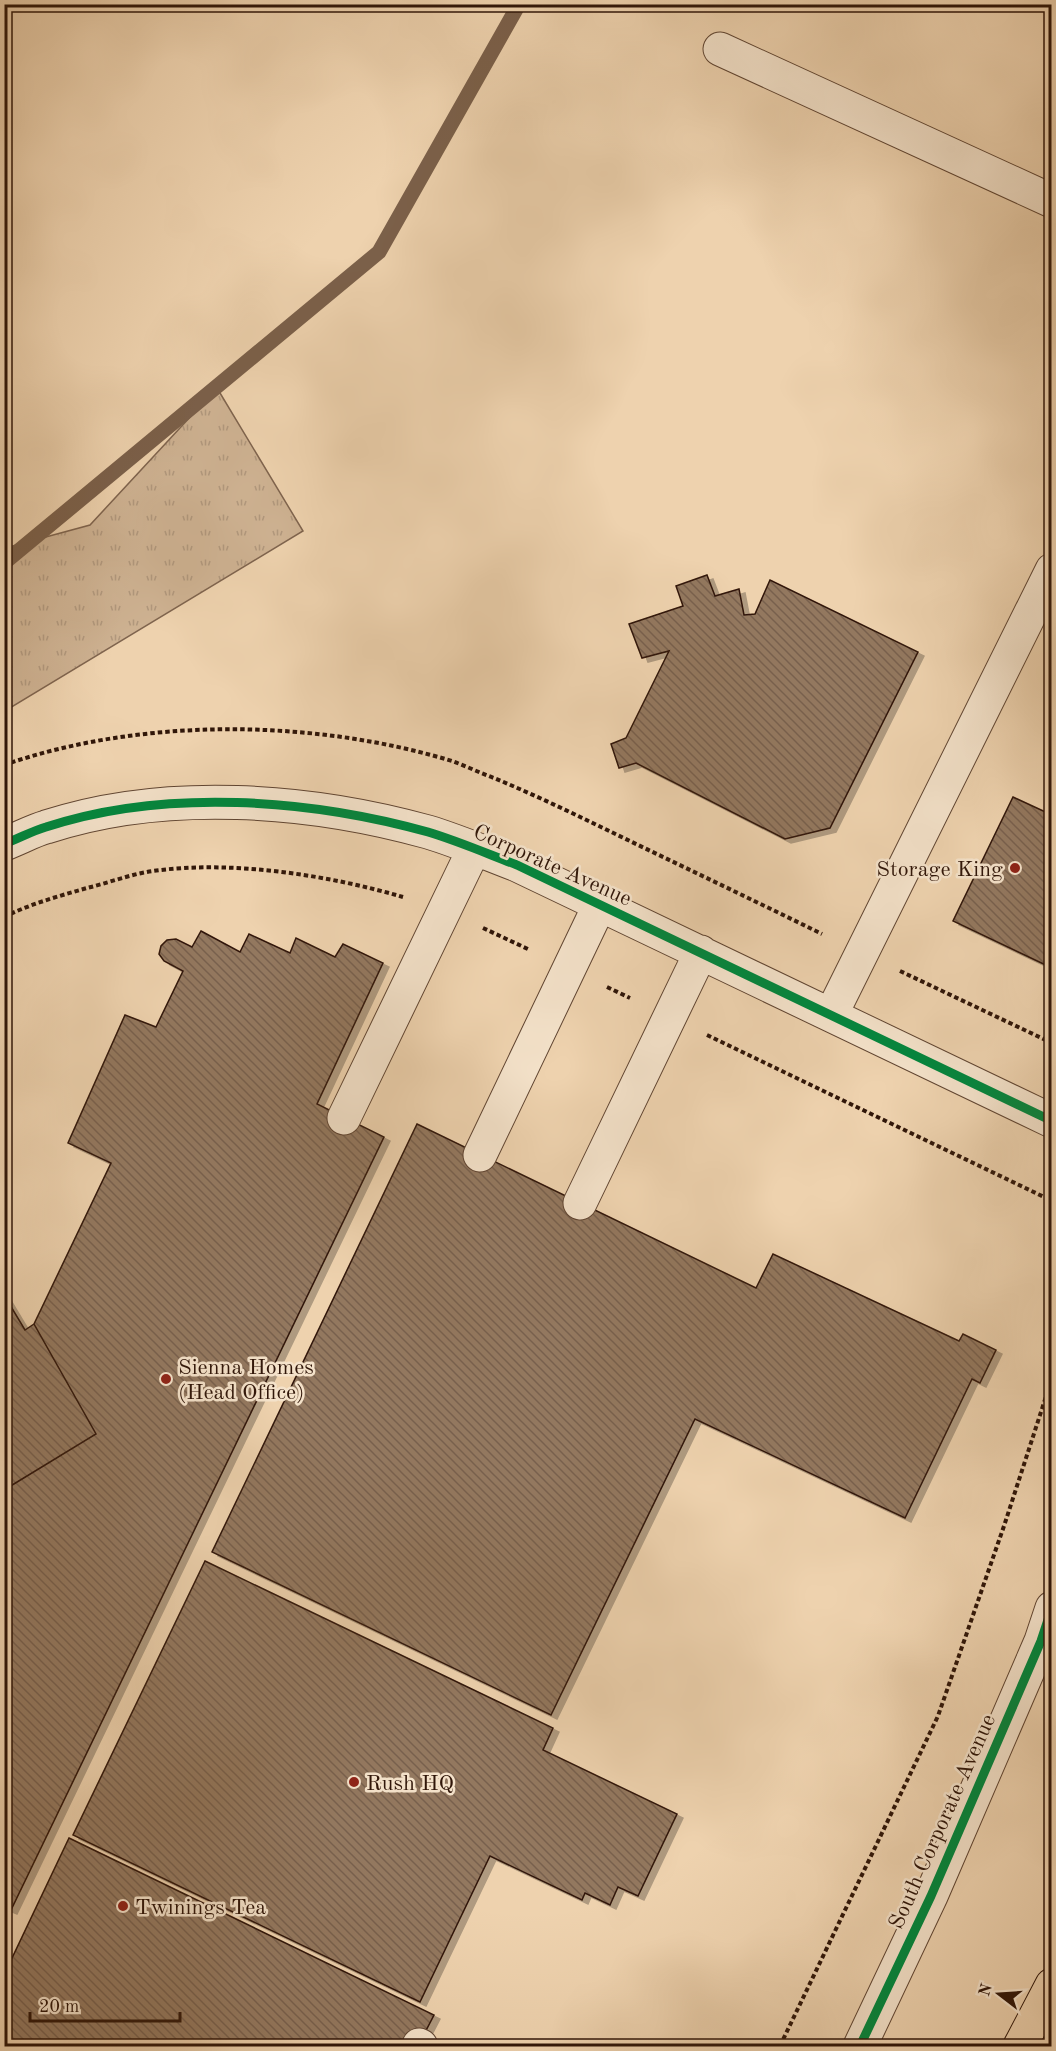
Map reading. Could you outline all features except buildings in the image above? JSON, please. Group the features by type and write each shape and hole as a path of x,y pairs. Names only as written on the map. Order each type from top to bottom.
{"highway":[{"path":"1020,2046 1052,1984"}],"street":[{"path":"720,49 1052,201"},
{"path":"831,1015 1052,570"},
{"name":"Corporate Avenue","path":"4,844 46,827 116,810 195,802 277,806 354,815 429,833 518,865 1052,1120"},
{"path":"344,1118 474,849"},
{"path":"480,1155 600,904"},
{"path":"580,1203 701,952"},
{"name":"South Corporate Avenue","path":"860,2046 936,1886 1041,1641 1052,1608"}],"path":[{"path":"780,2046 938,1716 1004,1526 1052,1378"}],"green space":[{"path":"217,388 303,531 5,711 5,548 90,525"}],"waterway":[{"path":"4,563 379,252 519,4"}],"cycle path":[{"path":"4,844 41,829 92,815 139,807 188,803 237,802 286,806 335,812 428,832 517,865 1052,1121"},
{"path":"860,2046 931,1896 1041,1641 1052,1608"}],"place":[{"name":"Storage King","path":"1015,868"},
{"name":"Sienna Homes (Head Office)","path":"166,1379"},
{"name":"Rush HQ","path":"354,1782"},
{"name":"Twinings Tea","path":"123,1906"}]}
